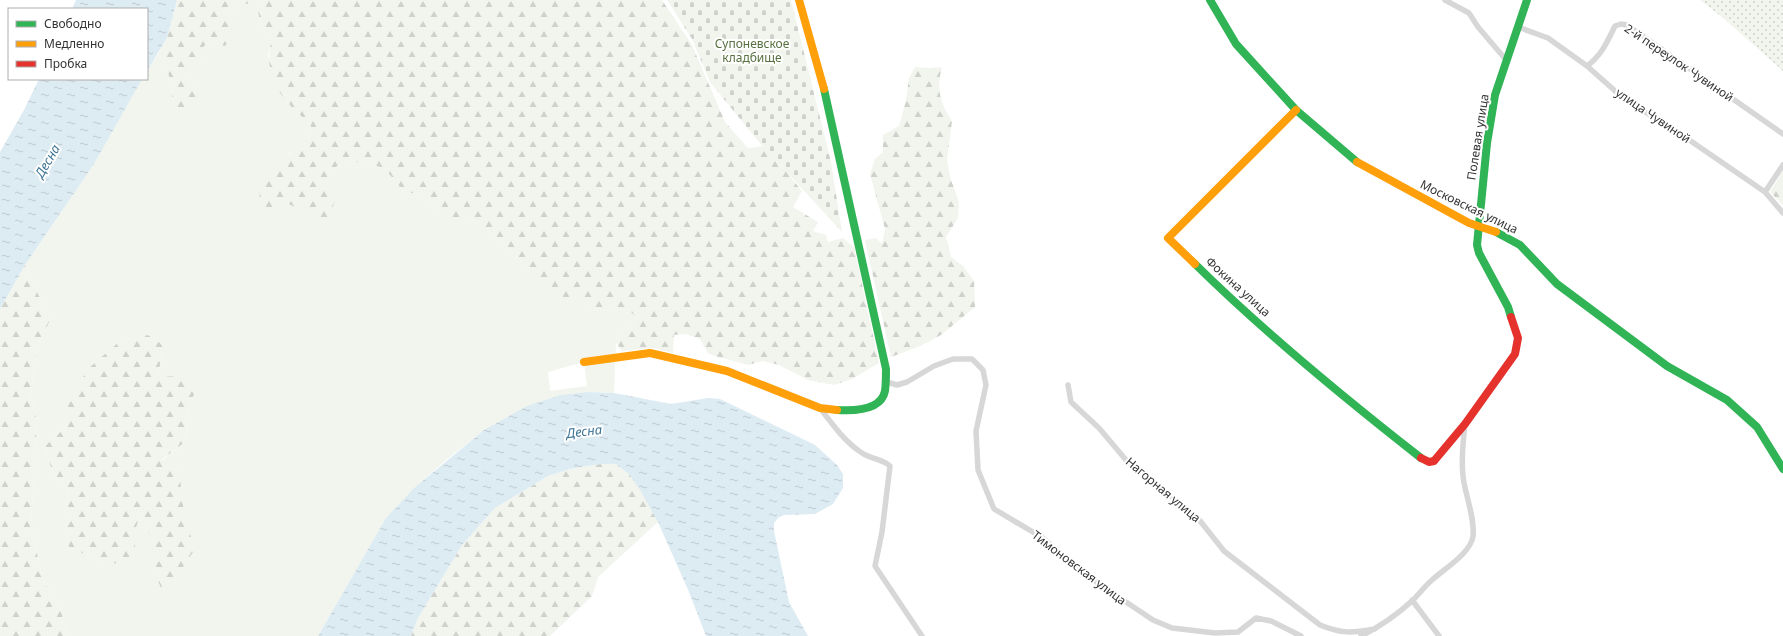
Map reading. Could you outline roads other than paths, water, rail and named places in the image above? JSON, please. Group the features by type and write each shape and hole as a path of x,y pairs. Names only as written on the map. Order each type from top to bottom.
{"street":[{"path":"584,362 650,353 727,371 820,408 850,411 872,406 880,400 885,392 886,370 820,74 799,0"},
{"name":"Московская улица","path":"1210,0 1236,44 1296,110 1352,159 1395,184 1478,227 1500,233 1520,246 1540,264 1557,284 1667,366 1727,400 1757,427 1783,469"},
{"path":"1445,0 1468,13 1507,61"},
{"name":"Полевая улица","path":"1434,461 1465,424 1515,354 1518,338 1508,307 1479,253 1477,245 1487,143 1495,95 1527,0"},
{"name":"2-й переулок Чувиной","path":"1587,66 1602,52 1615,26 1621,24 1627,26 1783,134"},
{"name":"улица Чувиной","path":"1518,27 1548,38 1587,66 1623,98 1682,135 1765,192 1783,213"},
{"name":"Фокина улица","path":"1296,110 1168,238 1218,288 1323,377 1423,459 1429,462 1434,461"},
{"path":"1765,192 1783,165"},
{"name":"Тимоновская улица","path":"886,382 897,385 907,382 934,366 954,359 972,359 983,370 986,385 976,431 978,470 994,509 1043,538 1081,572 1152,620 1172,628 1215,633 1238,632 1256,618 1271,621 1301,636"},
{"name":"Нагорная улица","path":"1068,385 1072,402 1099,428 1126,460 1197,517 1224,551 1273,587 1320,625 1336,632 1357,632 1375,629"},
{"path":"820,408 836,430 862,453 886,462 890,466 882,532 875,566 922,636"},
{"path":"1361,636 1375,629 1412,600 1432,580 1458,559 1473,537 1463,476 1462,452 1465,424"},
{"path":"1412,600 1439,636"}],"water":[{"path":"76,0 177,0 167,38 148,69 148,8 72,8"},
{"name":"Десна","path":"39,80 141,80 94,164 25,265 0,309 0,152 24,110"},
{"name":"Десна","path":"589,392 614,393 671,404 708,398 720,399 815,445 837,465 843,474 843,488 833,504 815,514 784,515 778,518 774,523 774,531 789,602 808,636 706,636 689,592 658,522 640,490 629,474 616,464 600,464 570,469 548,476 495,508 462,545 418,618 411,636 318,636 386,518 414,488 484,430 527,406 561,395"}],"park label":[{"name":"Супоневское кладбище","path":"752,51"}]}
